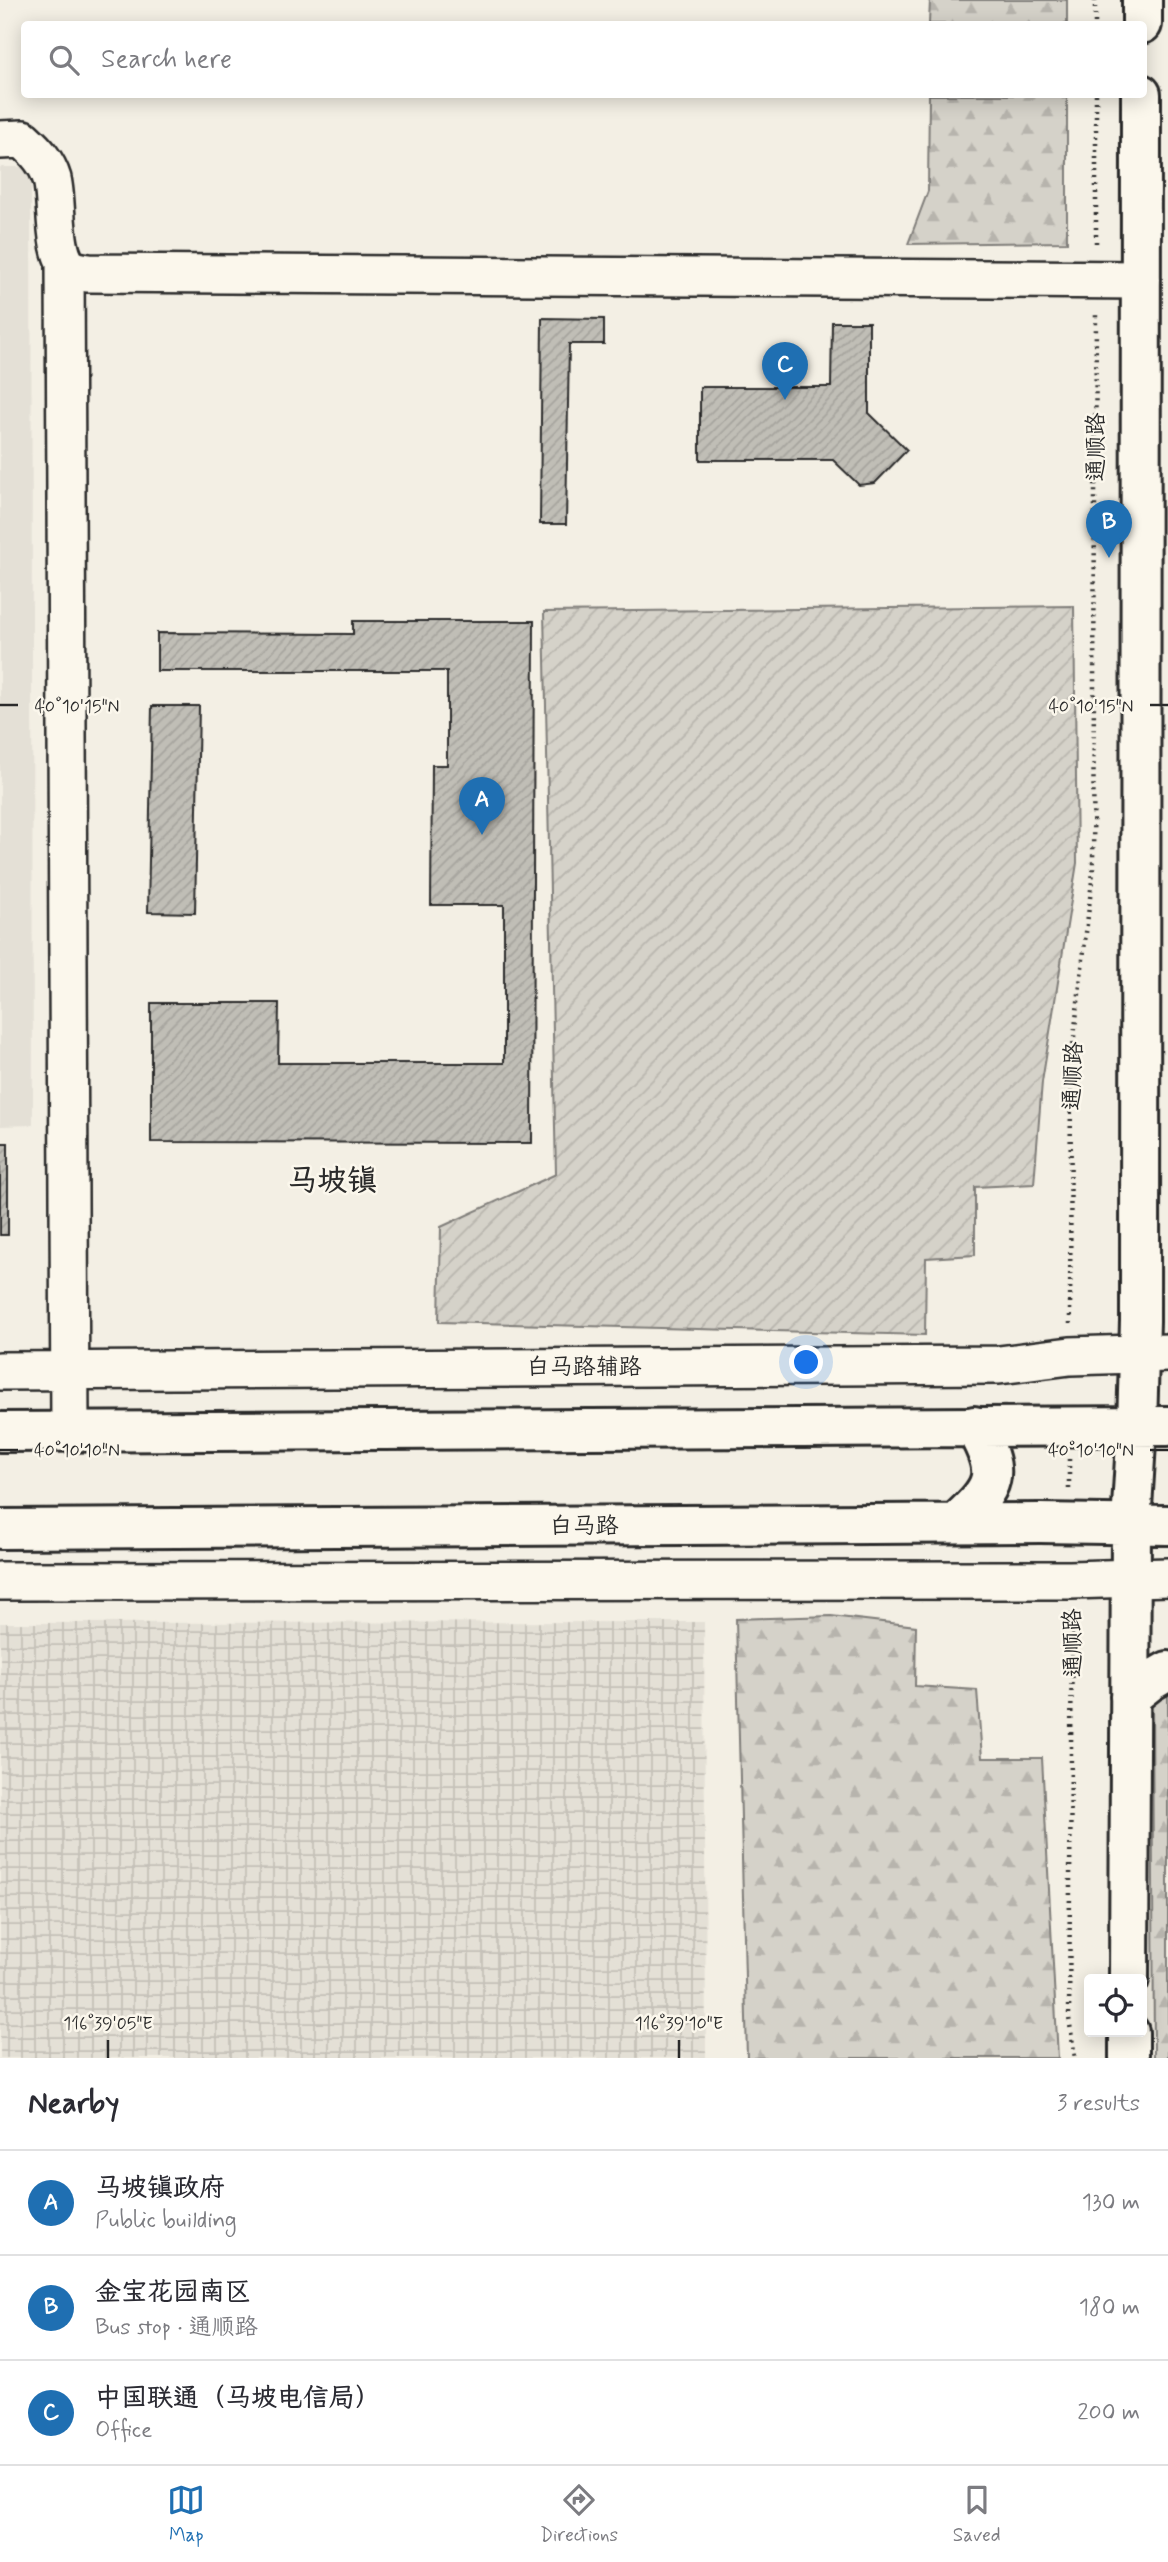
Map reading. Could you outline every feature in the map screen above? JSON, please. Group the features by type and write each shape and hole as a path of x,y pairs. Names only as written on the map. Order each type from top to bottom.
{"main road":[{"path":"1142,0 1142,21"},
{"name":"通顺路","path":"1129,1974 1130,1697 1149,1578 1154,1353 1141,98"},
{"path":"956,1523 979,1502 991,1479 989,1453 974,1426"},
{"path":"0,1432 1152,1426"},
{"name":"白马路","path":"0,1528 956,1523 1149,1525"},
{"path":"1130,1697 1168,1671"},
{"path":"1129,2037 1129,2058"}],"street":[{"path":"0,140 23,139 40,154 51,176 60,248 65,263 70,1431"},
{"path":"65,263 73,270 88,273 1141,280"},
{"name":"白马路辅路","path":"0,1371 999,1365 1070,1356 1154,1353"},
{"path":"0,1581 1149,1578"}],"path":[{"path":"1095,0 1095,21"},
{"name":"通顺路","path":"1070,1356 1071,1063 1093,872 1096,98"},
{"path":"1068,1524 1070,1426"},
{"name":"通顺路","path":"1070,1580 1072,1651 1069,2018 1075,2058"}],"shaded area":[{"path":"0,167 31,167 33,1125 0,1126"},
{"path":"704,1622 706,2058 0,2058 0,1623"}],"green space":[{"path":"930,0 1067,0 1067,21 929,21"},
{"path":"929,98 1067,98 1067,242 908,244 928,191"},
{"path":"1074,606 1077,863 1042,1082 1034,1184 975,1187 975,1255 926,1258 925,1335 439,1322 441,1227 556,1174 544,612"},
{"path":"831,1616 916,1626 915,1686 977,1690 982,1758 1042,1758 1058,2058 747,2058 736,1619"},
{"path":"1168,1684 1168,2058 1154,2058 1152,1696"}],"building":[{"path":"542,318 604,319 604,344 569,344 566,524 540,524"},
{"path":"832,322 869,322 869,413 907,450 875,483 859,485 833,460 700,460 700,387 831,387"},
{"path":"353,621 534,621 532,1143 151,1142 151,1003 279,1003 278,1063 504,1063 504,905 431,905 432,765 447,765 447,671 157,671 157,633 353,634"},
{"path":"152,706 199,706 195,913 148,912"},
{"path":"0,1143 8,1143 8,1235 0,1235"}],"place":[{"name":"中国联通（马坡电信局）","path":"785,400"},
{"name":"金宝花园南区","path":"1109,558"},
{"name":"马坡镇政府","path":"482,835"}],"district":[{"name":"马坡镇","path":"332,1180"}]}
